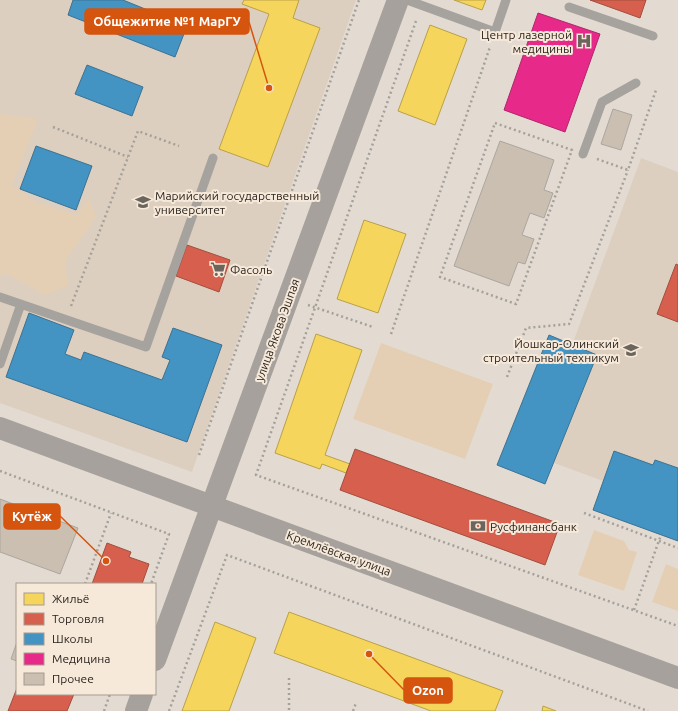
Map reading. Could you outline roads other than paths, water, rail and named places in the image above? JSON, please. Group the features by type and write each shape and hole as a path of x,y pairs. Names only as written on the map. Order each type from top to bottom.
{"street":[{"name":"улица Якова Эшпая","path":"156,657 398,0"},
{"name":"Кремлёвская улица","path":"0,428 678,678"},
{"path":"136,711 142,695"}],"lane":[{"path":"407,0 495,32 506,0"},
{"path":"569,6 652,36"},
{"path":"583,154 602,102 636,83"},
{"path":"0,297 146,347 213,158"},
{"path":"0,364 21,304"}],"place":[{"name":"Центр лазерной медицины","path":"584,41"},
{"name":"Общежитие №1 МарГУ","path":"269,88"},
{"name":"Марийский государственный университет","path":"143,202"},
{"name":"Фасоль","path":"218,269"},
{"name":"Йошкар-Олинский строительный техникум","path":"631,350"},
{"name":"Русфинансбанк","path":"478,526"},
{"name":"Кутёж","path":"106,561"},
{"name":"Ozon","path":"369,654"}]}
